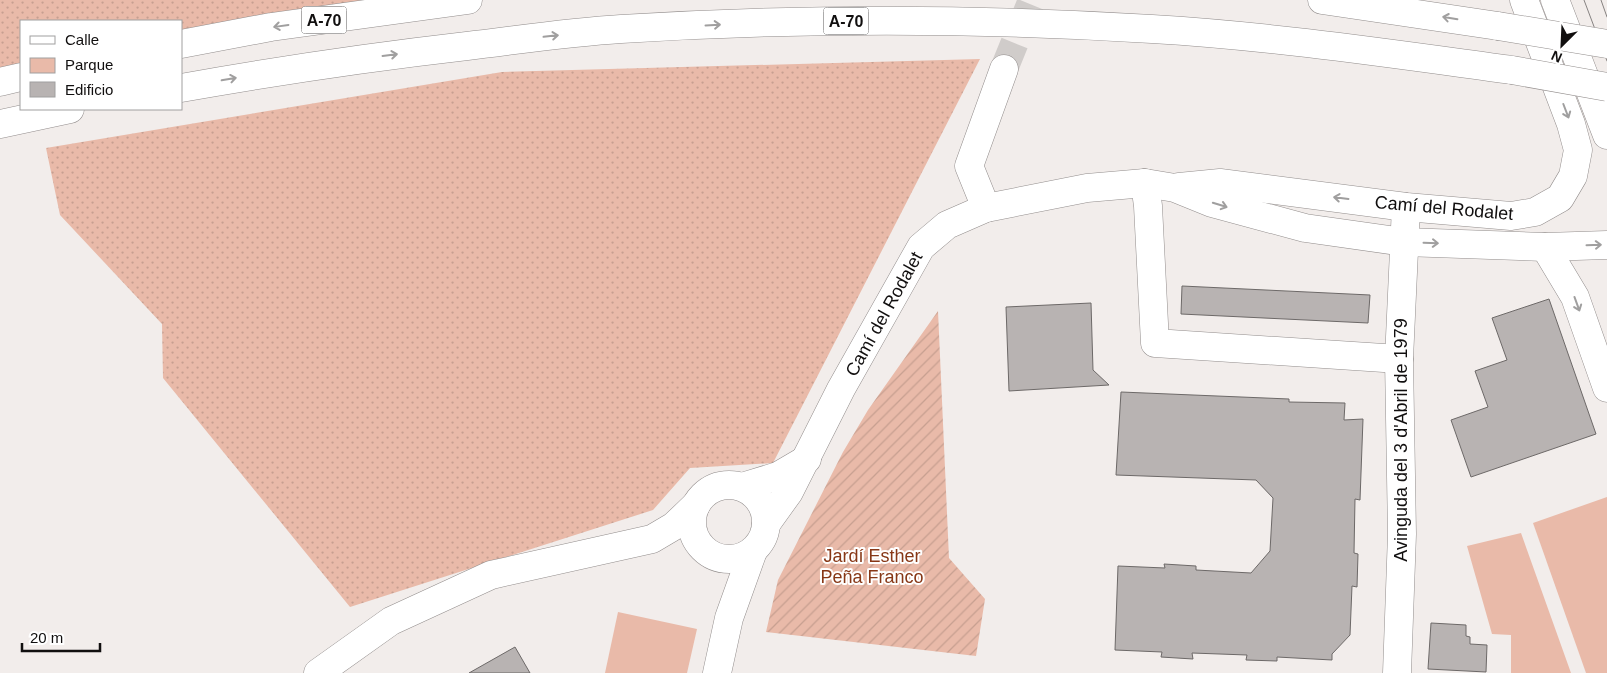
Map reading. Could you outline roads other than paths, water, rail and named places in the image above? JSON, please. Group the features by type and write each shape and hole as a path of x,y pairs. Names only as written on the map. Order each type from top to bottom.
{"main road":[{"name":"A-70","path":"182,44 271,27 468,0"},
{"path":"1322,0 1607,44"},
{"name":"Camí del Rodalet","path":"1175,188 1220,183 1406,207 1521,216 1546,207 1560,198 1573,176 1578,150 1571,124 1524,0"},
{"path":"1555,0 1607,135"},
{"name":"A-70","path":"182,88 358,59 617,30 765,22 922,21 1156,29 1296,42 1512,70 1607,87"},
{"path":"986,208 969,166 1004,69"},
{"path":"0,82 20,77"},
{"path":"0,124 65,110"},
{"path":"1145,183 1148,206 1155,343 1400,359"},
{"name":"Camí del Rodalet","path":"766,524 789,492 841,390 921,247 947,225 986,208 1087,188 1145,183 1175,188 1212,203 1305,228 1404,242 1545,247 1607,245"},
{"name":"Avinguda del 3 d'Abril de 1979","path":"1397,673 1402,534 1400,359 1406,207"},
{"path":"1545,247 1575,297 1607,388"},
{"path":"318,673 392,621 491,575 652,539 674,526 704,495 716,488 729,485 742,487 778,476 806,460"},
{"path":"652,539 706,550 724,559 739,558 753,550 763,539 766,524 764,508 755,496 742,487"},
{"path":"696,505 692,516 692,527 706,550 721,582 728,618"},
{"path":"717,673 728,618 753,550"}],"tunnel":[{"path":"1004,69 1032,0"}],"tram line":[{"path":"1584,0 1607,61"},
{"path":"1601,0 1607,17"}],"park label":[{"name":"Jardí Esther Peña Franco","path":"872,566"}]}
